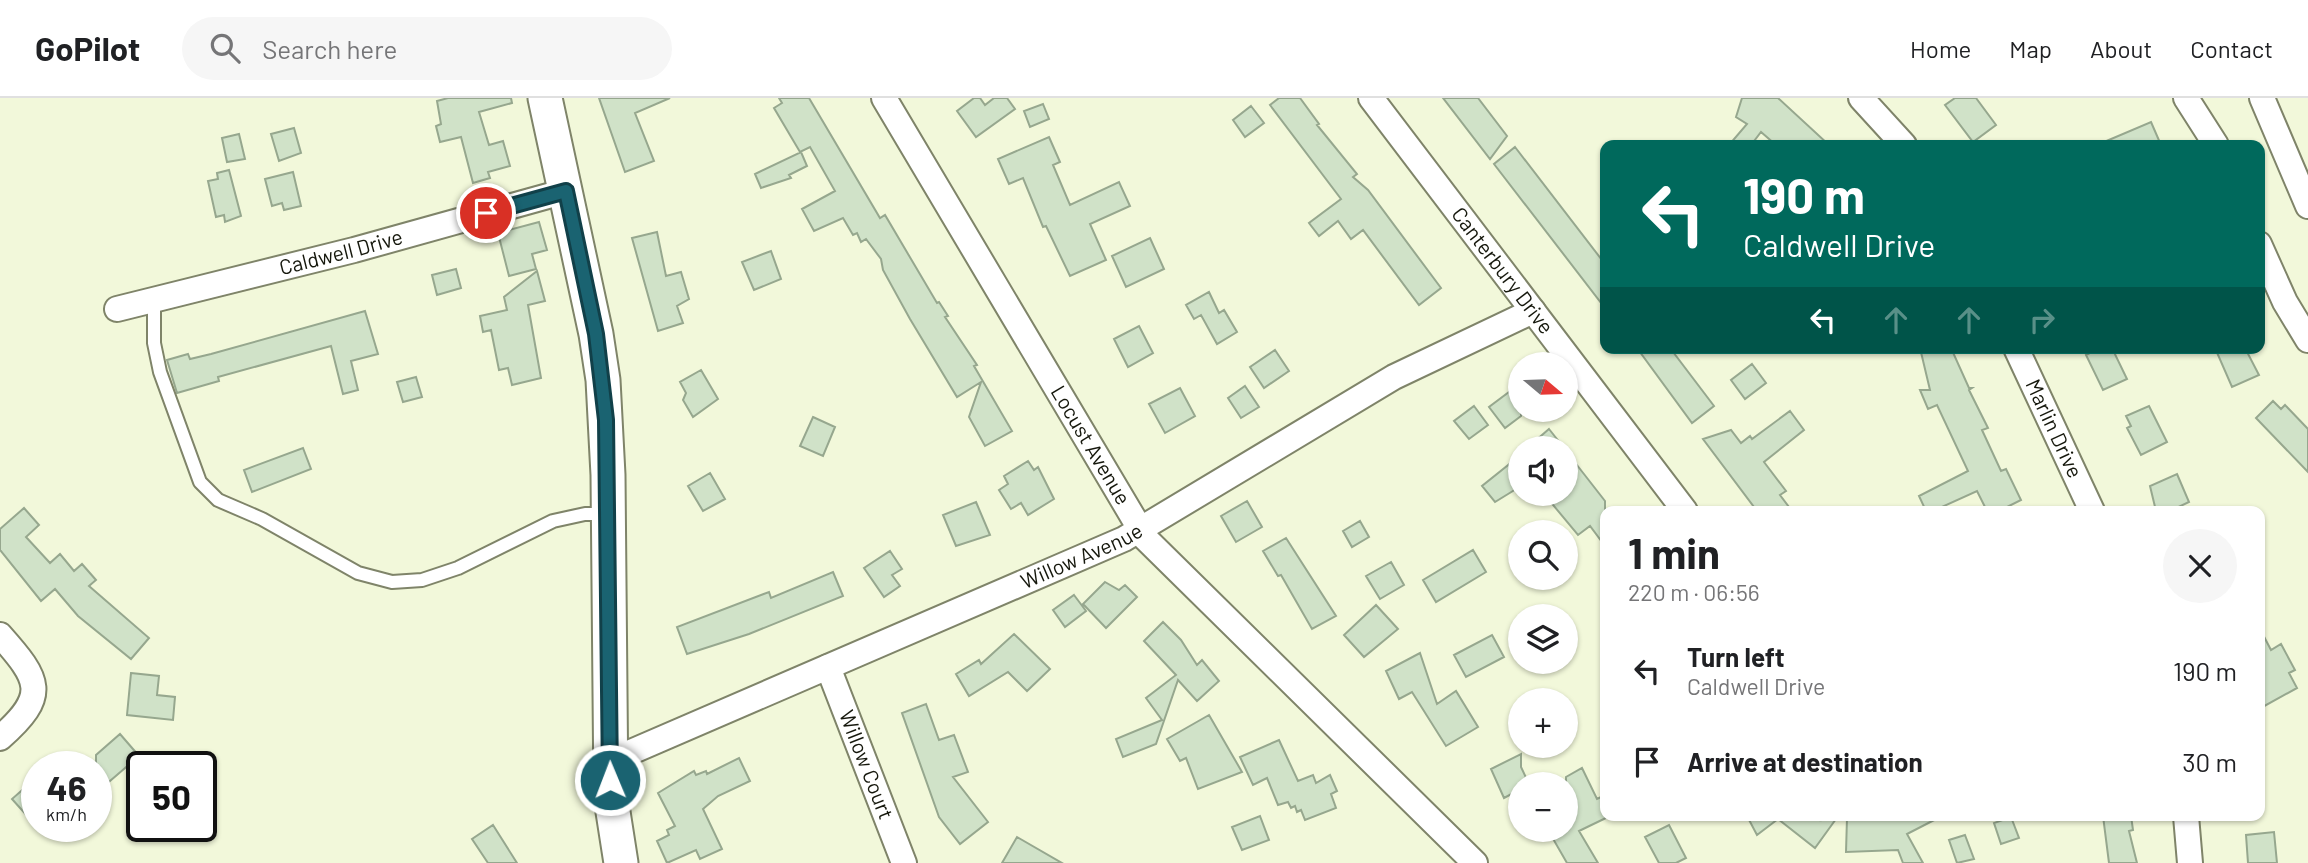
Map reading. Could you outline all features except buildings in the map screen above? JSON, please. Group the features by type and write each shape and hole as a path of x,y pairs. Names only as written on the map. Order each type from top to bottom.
{"main road":[{"path":"545,98 603,380 608,514 611,799 621,863"}],"street":[{"name":"Locust Avenue","path":"884,98 1140,530 1161,556 1475,863"},
{"name":"Canterbury Drive","path":"1371,98 1681,506"},
{"path":"1861,98 1899,140"},
{"path":"2186,98 2213,140"},
{"path":"2262,98 2308,206"},
{"name":"Caldwell Drive","path":"117,309 354,250 566,191"},
{"path":"2265,257 2285,302 2308,340"},
{"name":"Willow Avenue","path":"610,761 1140,530 1394,377 1534,311"},
{"name":"Marlin Drive","path":"2019,354 2090,506"},
{"path":"0,635 24,662 33,682 34,695 26,713 0,738"},
{"name":"Willow Court","path":"828,667 904,863"},
{"path":"2186,821 2190,863"}],"lane":[{"path":"154,299 154,343 160,372 200,482 218,500 262,519 358,573 392,582 422,580 457,568 553,521 585,514 608,514"}],"route":[{"path":"486,213 566,191 596,334 606,420 610,780"}]}
